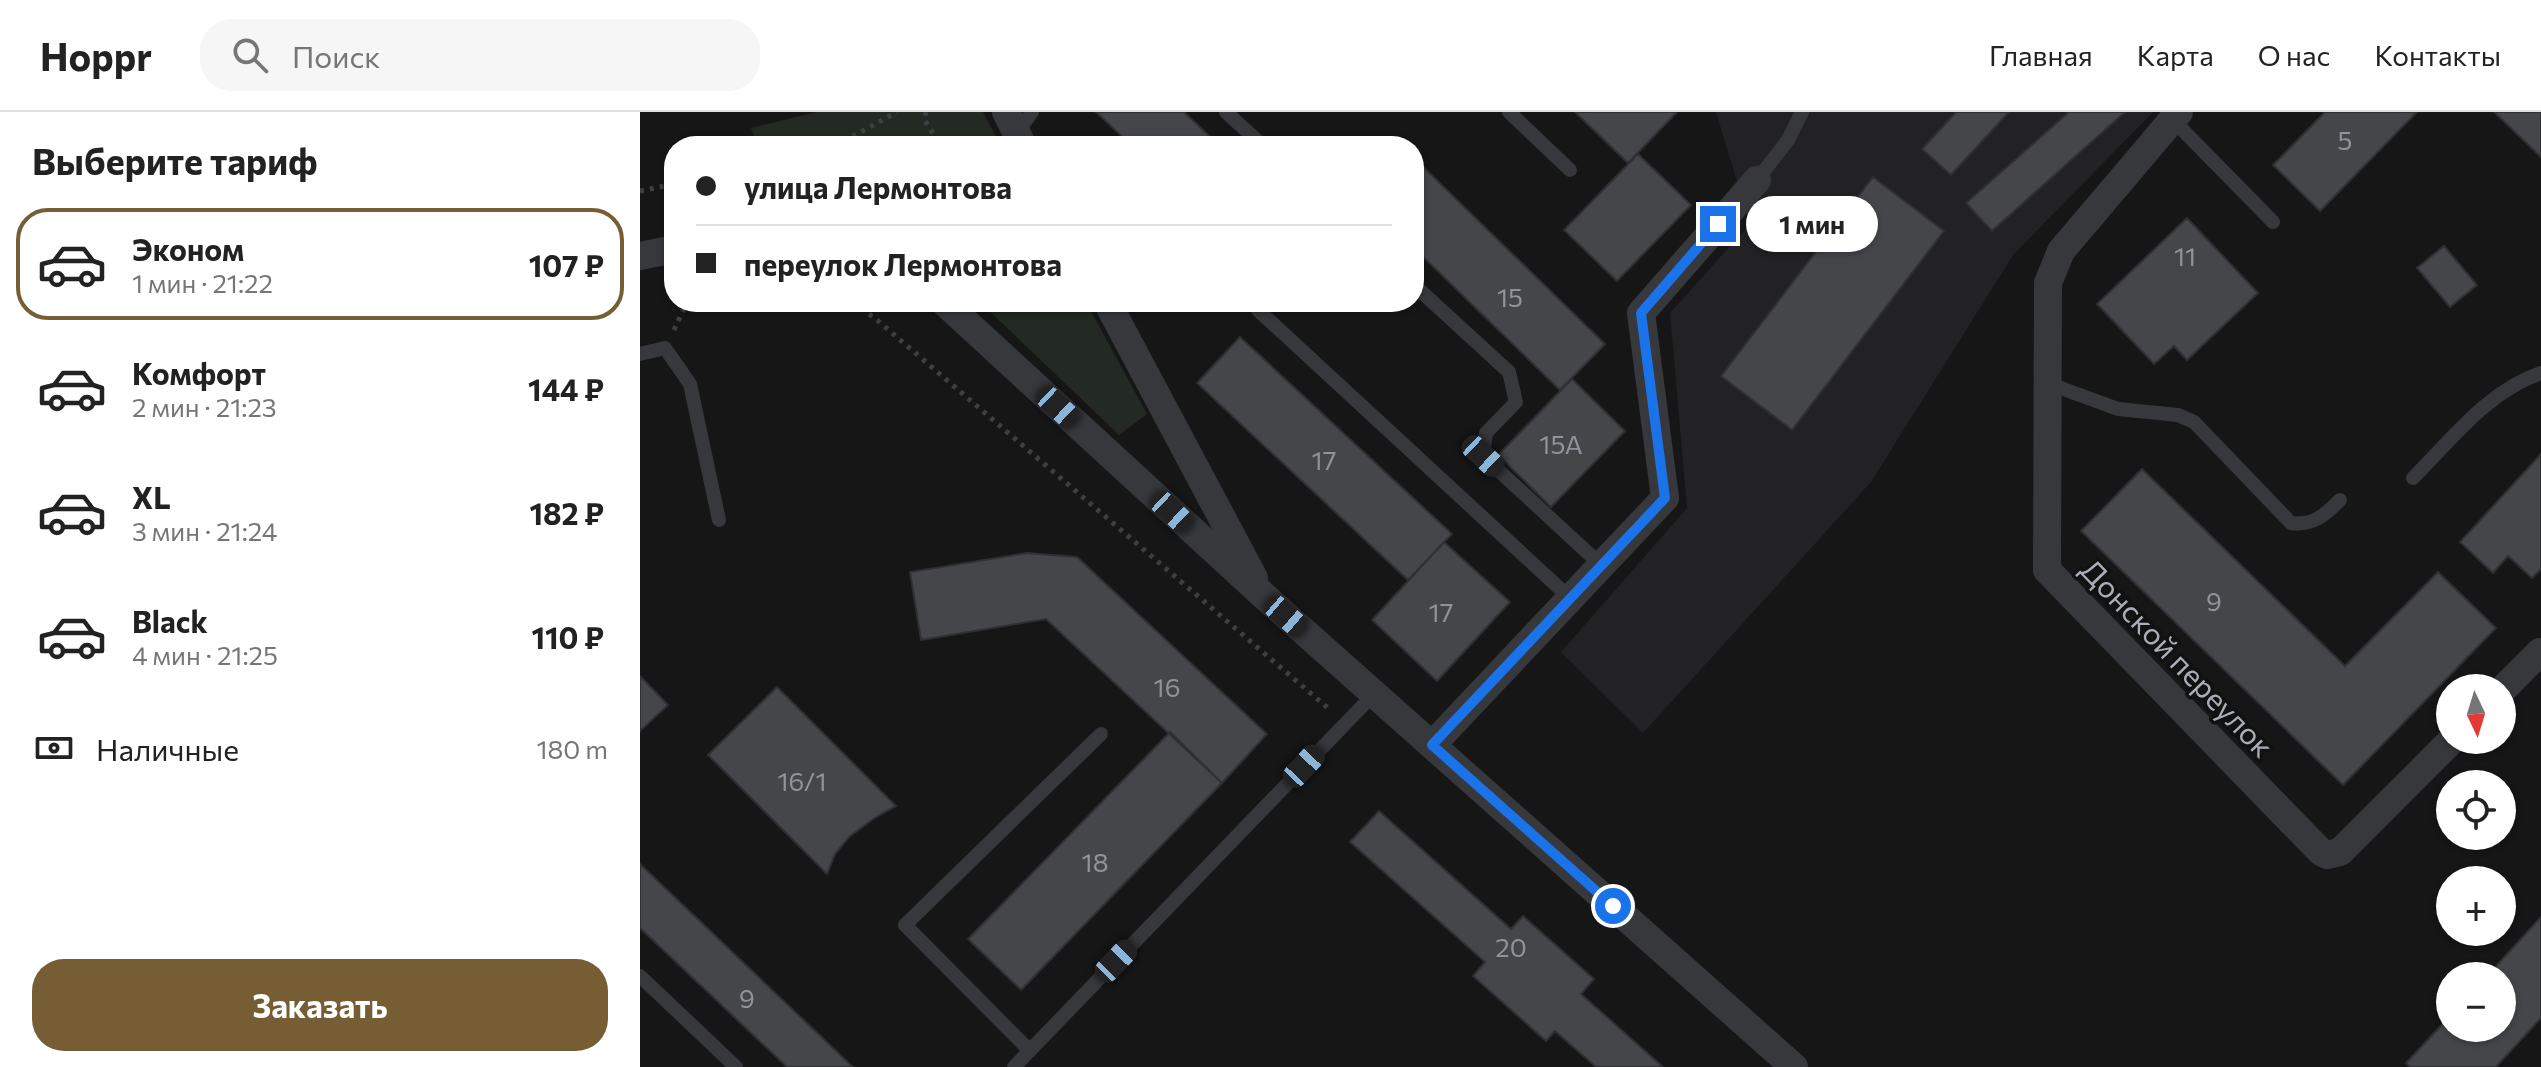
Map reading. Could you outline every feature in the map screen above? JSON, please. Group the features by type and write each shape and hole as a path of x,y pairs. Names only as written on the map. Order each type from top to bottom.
{"street":[{"name":"Донской переулок","path":"2176,116 2061,251 2048,283 2047,570 2327,855 2340,852 2438,754"},
{"path":"1432,745 1665,498 1641,313 1757,180"},
{"path":"640,256 664,251"},
{"path":"955,312 1264,596 1794,1067"},
{"path":"1112,312 1264,596"},
{"path":"2516,676 2540,652"}],"lane":[{"path":"1226,112 1252,136"},
{"path":"1509,112 1570,170"},
{"path":"1757,180 1788,140 1802,112"},
{"path":"2176,116 2273,222"},
{"path":"1424,294 1509,372 1516,402 1486,433 1483,456 1601,565"},
{"path":"1260,312 1570,598"},
{"path":"640,354 665,348 690,384 719,520"},
{"path":"2413,478 2492,398 2541,373"},
{"path":"2047,383 2118,409 2178,415 2194,422 2291,523 2315,521 2340,500"},
{"path":"1014,1067 1374,694"},
{"path":"1030,1051 905,925 1101,734"},
{"path":"640,976 736,1067"}],"path":[{"path":"853,136 897,112"},
{"path":"926,112 924,119 935,136"},
{"path":"640,191 664,186"},
{"path":"866,312 1345,723"}],"shaded area":[{"path":"817,112 983,112 996,136 754,136 751,128"},
{"path":"1716,112 2153,112 2013,255 1871,482 1643,733 1561,652 1687,508 1670,313 1750,224"},
{"path":"990,312 1091,312 1147,414 1119,435"}],"building":[{"path":"1096,112 1184,112 1209,136 1121,136"},
{"path":"1575,112 1674,112 1676,113 1628,163"},
{"path":"1956,112 2009,112 1951,175 1922,149"},
{"path":"2069,112 2125,112 1992,231 1966,203"},
{"path":"2325,112 2417,112 2320,211 2273,165"},
{"path":"2494,112 2541,112 2541,157"},
{"path":"1638,154 1691,205 1617,281 1564,230"},
{"path":"1424,168 1605,344 1560,390 1424,258"},
{"path":"1873,177 1944,231 1792,430 1721,376"},
{"path":"2187,218 2258,293 2187,360 2174,346 2154,364 2097,304"},
{"path":"2444,246 2477,285 2450,307 2417,268"},
{"path":"1240,337 1452,534 1408,580 1197,383"},
{"path":"1572,379 1625,431 1551,507 1498,455"},
{"path":"2541,454 2541,569 2532,578 2508,556 2493,573 2460,542"},
{"path":"2142,469 2345,666 2438,572 2496,628 2451,674 2436,674 2436,690 2343,785 2081,531"},
{"path":"1444,542 1510,602 1437,681 1372,620"},
{"path":"1027,553 1077,557 1267,734 1222,783 1046,619 921,640 910,572"},
{"path":"640,676 668,705 640,731"},
{"path":"777,687 896,806 849,837 835,854 827,874 708,755"},
{"path":"1170,732 1222,783 1021,990 968,939"},
{"path":"1379,811 1511,929 1523,916 1594,979 1581,994 1663,1067 1596,1067 1555,1031 1546,1041 1473,976 1485,962 1350,842"},
{"path":"640,864 853,1067 787,1067 640,928"},
{"path":"2541,917 2541,1018 2496,1067 2410,1067 2406,1063 2436,1031 2436,1042 2516,1042 2516,962 2500,962"}],"route":[{"path":"1613,906 1432,745 1665,498 1641,313 1718,224"}]}
